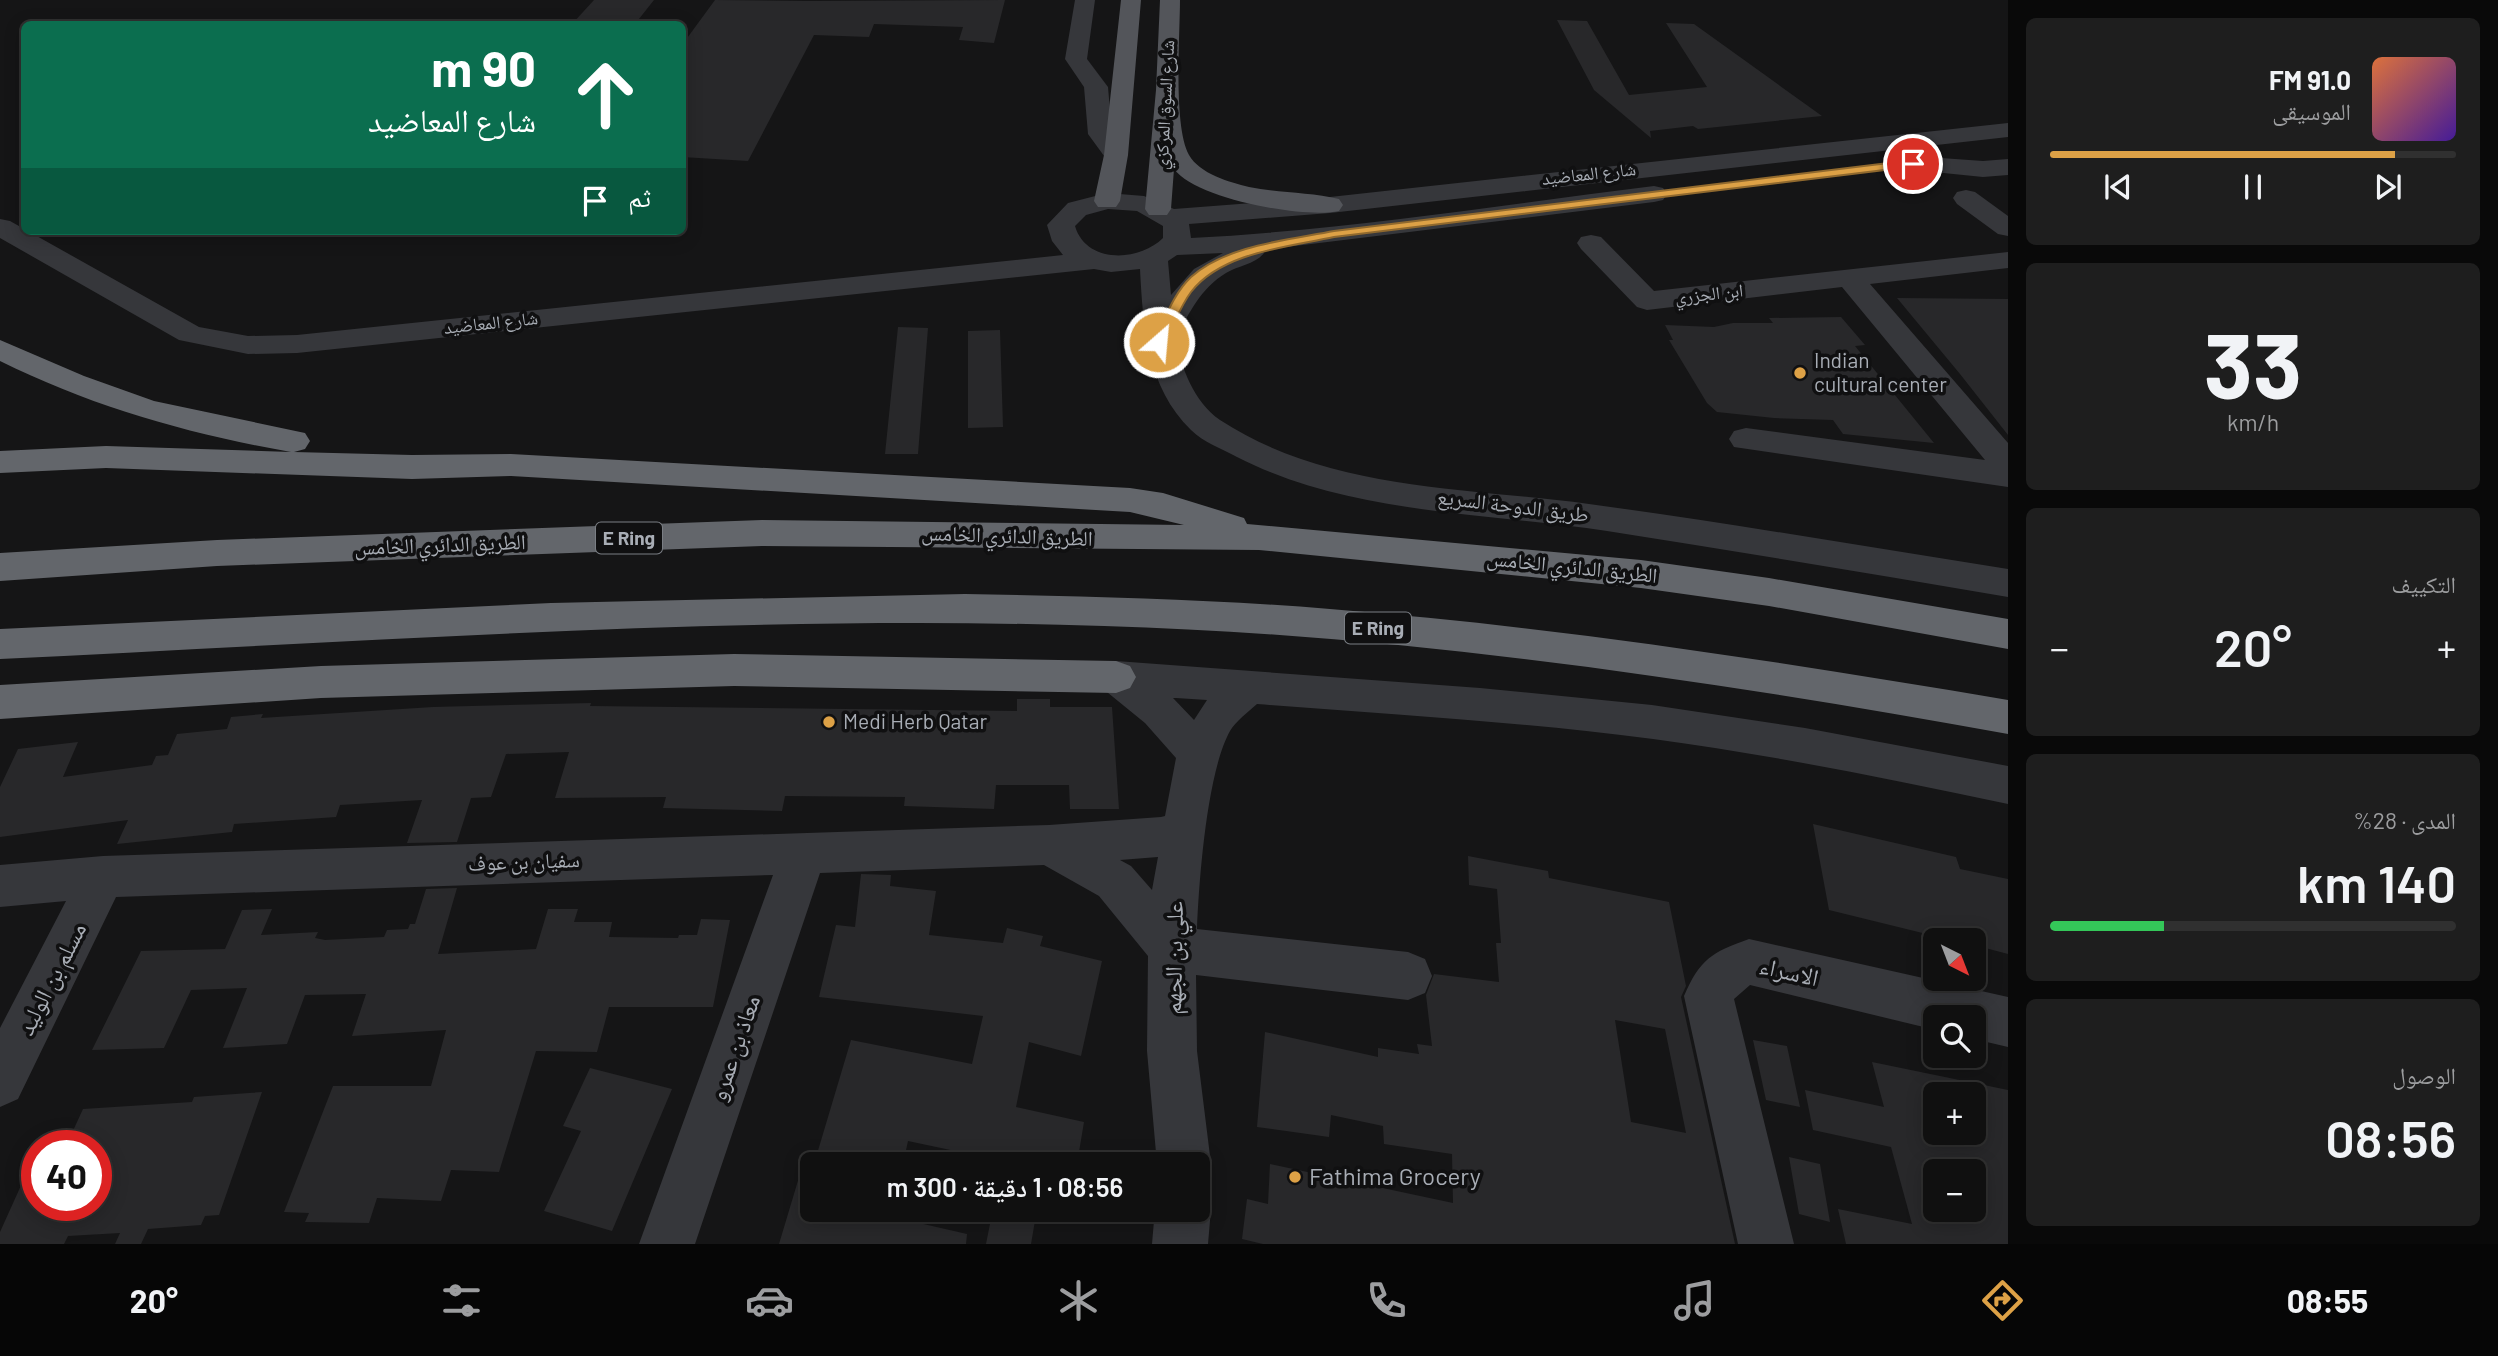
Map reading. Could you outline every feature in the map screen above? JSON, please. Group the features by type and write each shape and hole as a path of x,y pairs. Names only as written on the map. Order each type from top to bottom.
{"highway":[{"path":"0,349 100,397 193,423 300,442 446,455 490,465"},
{"path":"0,462 106,457 412,467 490,465 1130,500 1163,505 1259,537"},
{"name":"الطريق الدائري الخامس","path":"0,567 217,553 762,533 920,533 1095,538 1259,537 1641,574 1769,592 2008,634"},
{"name":"E Ring","path":"0,644 742,611 1104,611 1315,622 1462,636 1679,663 2008,717"},
{"path":"0,702 321,682 734,670 1115,677"}],"main road":[{"name":"شارع السوق المركزي","path":"1107,201 1116,155 1131,0"},
{"name":"شارع السوق المركزي","path":"1164,213 1170,0"},
{"path":"1168,90 1176,154 1195,174 1228,189 1261,197 1330,205"}],"street":[{"path":"1085,0 1076,59 1096,87 1100,134 1116,155"},
{"path":"1846,147 1855,133 1864,130 2008,114"},
{"name":"شارع المعاضيد","path":"1009,266 1041,250 1062,234 1062,225 1067,216 1091,204 1107,201 1134,202 1164,213 1330,205 2008,130"},
{"name":"شارع المعاضيد","path":"0,227 190,334 248,345 297,344 1009,266 1095,260 1136,263 1163,253 2008,154"},
{"path":"1913,164 1983,169 2008,167"},
{"path":"1966,198 2008,228"},
{"name":"طريق الدوحة السريع","path":"1164,213 1178,232 1163,253 1159,342 1178,390 1203,423 1249,451 1287,468 1372,488 1586,516 2008,583"},
{"path":"1062,234 1067,244 1095,260"},
{"path":"1159,342 1184,294 1209,269 1246,254 1334,234"},
{"name":"ابن الجزري","path":"1591,243 1647,301 2008,260"},
{"path":"1850,279 2008,465"},
{"path":"1746,439 2008,475"},
{"path":"1115,677 1467,702 1604,716 1740,735 2008,785"},
{"path":"1115,677 1160,711 1198,754"},
{"name":"علي بن الجهم","path":"1183,1152 1172,1051 1171,949 1183,829 1198,754 1216,717 1247,688"},
{"name":"سفيان بن عوف","path":"0,886 103,877 1049,845 1161,837 1183,829"},
{"path":"1049,845 1115,881 1171,949 1408,976"},
{"name":"معاذ بن عمرو","path":"667,1244 804,853"},
{"name":"مسلم بن الوليد","path":"0,1082 103,877"},
{"name":"الاسراء","path":"1766,1244 1709,996 1716,980 1730,968 1749,962 2008,1022"},
{"path":"1180,1244 1182,1222"}],"building":[{"path":"594,0 654,0 637,21 575,21"},
{"path":"715,0 1005,0 994,43 959,40 963,27 874,24 869,37 814,35 748,161 686,157 686,40"},
{"path":"1557,20 1587,21 1629,95 1707,87 1666,23 1694,24 1822,116 1698,129 1693,126 1650,131 1651,138 1594,90"},
{"path":"1897,298 2008,299 2008,435 1960,374"},
{"path":"1841,317 1865,345 1855,346 1934,443 1843,434 1833,420 1717,412 1707,403 1669,340 1673,340 1665,325 1714,327 1733,323 1773,323 1769,318"},
{"path":"898,327 928,328 918,454 885,454"},
{"path":"1000,330 1003,427 968,428 968,331"},
{"path":"1017,699 1050,699 1050,707 1112,707 1119,809 1070,809 1069,785 996,785 994,809 904,806 905,797 785,796 782,811 663,808 666,797 555,798 569,752 506,754 491,797 471,798 457,842 407,843 422,800 340,805 336,817 234,824 232,832 117,844 128,820 0,837 0,787 18,749 78,742 63,777 152,765 156,756 168,755 177,734 227,729 231,717 263,714 261,718 433,707 591,703 590,706 1017,711"},
{"path":"1813,824 1956,857 1960,869 2008,879 2008,954 1986,948 1986,928 1923,928 1923,933 1829,910"},
{"path":"1468,856 1548,871 1549,878 1669,902 1686,986 1681,997 1735,1244 1263,1244 1242,1239 1247,1199 1268,1204 1270,1164 1453,1203 1452,1154 1384,1144 1383,1126 1331,1115 1329,1137 1257,1127 1265,1032 1378,1057 1378,1048 1419,1054 1417,1044 1432,1046 1426,995 1434,974 1499,982 1496,943 1501,943 1497,889 1469,885","holes":["1615,1020 1665,1029 1686,1133 1631,1122"]},
{"path":"861,874 891,875 890,886 936,891 929,935 1003,943 1007,928 1043,936 1040,946 1102,961 1081,1056 1029,1042 1016,1107 1084,1122 1079,1152 960,1152 908,1141 906,1152 818,1152 851,1040 972,1064 983,1016 819,997 836,925 855,927"},
{"path":"457,888 438,954 536,949 548,909 578,909 574,922 612,922 609,937 678,938 679,935 697,935 701,919 730,920 713,1007 609,1007 597,1052 536,1051 499,1172 451,1170 441,1201 377,1198 369,1223 305,1222 309,1213 284,1212 333,1086 431,1086 446,1030 352,1036 366,994 305,995 287,1044 223,1048 247,988 191,990 164,1048 92,1050 141,951 225,949 242,910 272,909 261,935 318,932 315,938 325,940 384,937 387,930 408,929 410,924 415,924 426,889"},
{"path":"1753,1040 1787,1046 1800,1107 1766,1100"},
{"path":"1872,1062 1969,1082 1923,1082 1923,1145 1986,1145 1986,1085 2008,1090 2008,1244 1846,1244 1838,1209 1912,1224 1891,1147 1813,1130 1805,1090 1884,1107"},
{"path":"590,1068 672,1089 612,1231 544,1211 581,1131 563,1126"},
{"path":"262,1092 219,1215 205,1216 201,1225 148,1229 141,1244 115,1244 120,1233 68,1236 64,1244 0,1244 0,1232 21,1185 21,1221 112,1221 112,1130 73,1130 83,1109 192,1102 194,1097"},
{"path":"1789,1157 1820,1164 1830,1222 1799,1214"},
{"path":"800,1174 800,1222 919,1222 967,1234 966,1244 779,1244"},
{"path":"990,1222 1035,1222 1031,1244 986,1244"}],"place":[{"name":"Indian cultural center","path":"1800,373"},
{"name":"Medi Herb Qatar","path":"829,722"},
{"name":"Fathima Grocery","path":"1295,1177"}],"route":[{"path":"1159,342 1184,294 1196,279 1209,269 1227,261 1262,250 1334,234 1562,204 1913,164"}]}
